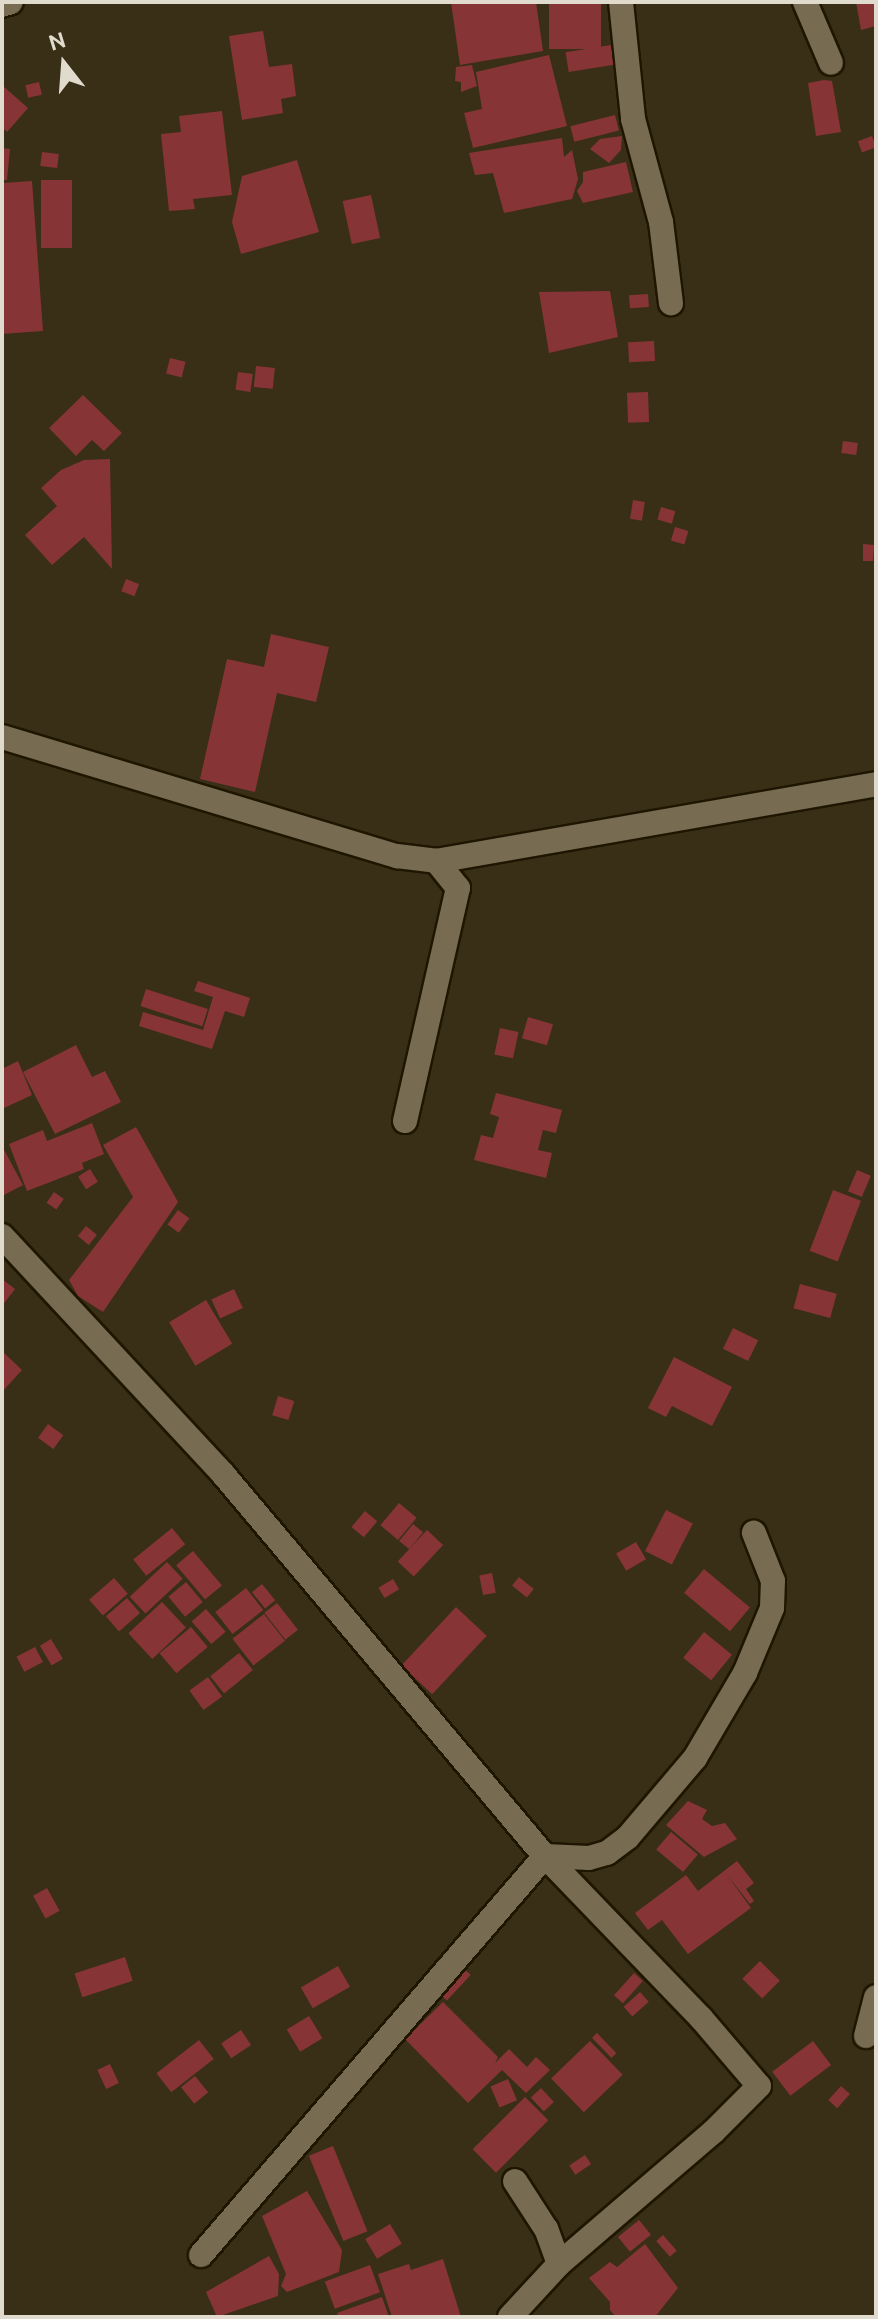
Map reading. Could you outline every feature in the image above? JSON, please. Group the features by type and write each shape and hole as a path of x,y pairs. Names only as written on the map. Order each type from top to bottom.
{"street":[{"path":"2,5 11,2"},
{"path":"621,2 633,119 661,222 671,303"},
{"path":"805,2 831,63"},
{"path":"2,737 397,856 436,861 876,784"},
{"path":"405,1121 458,888 436,861"},
{"path":"2,1236 223,1474 545,1856 701,2018 759,2086 713,2132 559,2264 510,2317"},
{"path":"545,1856 589,1858 607,1853 628,1837 695,1758 745,1673 772,1608 773,1581 754,1533"},
{"path":"201,2255 545,1856"},
{"path":"866,2036 876,1997"},
{"path":"515,2181 546,2229 559,2264"}],"building":[{"path":"451,2 536,2 543,51 460,65"},
{"path":"549,2 601,2 601,49 549,49"},
{"path":"856,2 876,2 876,26 861,30"},
{"path":"263,31 269,67 292,64 296,96 281,99 283,113 242,120 229,36"},
{"path":"611,45 614,65 569,72 566,52"},
{"path":"549,55 567,126 473,148 464,113 482,109 476,72"},
{"path":"472,65 477,86 461,92 461,82 455,81 456,67"},
{"path":"832,81 841,132 816,136 808,83"},
{"path":"39,82 42,95 28,98 25,85"},
{"path":"3,86 28,108 7,132 2,127"},
{"path":"222,111 232,195 193,199 195,209 169,211 161,134 181,132 179,116"},
{"path":"615,115 619,131 574,142 570,126"},
{"path":"622,136 621,150 609,163 590,149 600,139"},
{"path":"872,136 876,147 862,152 858,141"},
{"path":"562,138 564,157 572,150 578,179 572,199 504,213 493,173 475,175 469,153"},
{"path":"2,148 10,149 7,180 2,180"},
{"path":"42,152 59,154 57,168 40,166"},
{"path":"297,160 319,232 241,254 232,222 242,176"},
{"path":"626,162 633,192 583,203 577,191 583,182 583,172"},
{"path":"41,180 72,180 72,248 41,248"},
{"path":"32,181 43,331 2,334 2,183"},
{"path":"371,195 380,238 352,244 343,201"},
{"path":"610,291 618,337 549,353 539,292"},
{"path":"648,294 649,307 630,308 629,295"},
{"path":"654,341 655,361 629,362 628,342"},
{"path":"170,358 186,362 182,377 166,374"},
{"path":"256,366 275,368 273,389 254,387"},
{"path":"238,372 253,374 250,392 235,390"},
{"path":"648,392 649,422 628,423 627,393"},
{"path":"83,395 122,433 104,451 92,440 76,456 49,428"},
{"path":"843,441 858,443 856,455 841,453"},
{"path":"110,459 112,569 84,537 52,565 25,535 57,506 41,488 61,470 84,460"},
{"path":"633,500 645,502 642,521 630,519"},
{"path":"661,507 675,511 672,524 657,519"},
{"path":"675,527 688,531 684,544 671,540"},
{"path":"863,544 874,545 873,561 863,561"},
{"path":"126,579 139,584 134,596 121,591"},
{"path":"271,634 329,647 316,702 277,693 255,792 200,779 227,659 264,667"},
{"path":"198,981 250,998 244,1017 225,1011 212,1049 139,1026 143,1012 203,1030 213,997 194,991"},
{"path":"146,989 208,1009 202,1026 140,1006"},
{"path":"528,1017 553,1024 547,1045 522,1038"},
{"path":"500,1028 519,1032 513,1058 494,1054"},
{"path":"76,1045 92,1077 105,1071 121,1102 55,1134 23,1072"},
{"path":"18,1061 32,1095 2,1109 2,1069"},
{"path":"496,1093 562,1110 556,1133 543,1130 538,1150 552,1153 546,1178 474,1160 481,1135 493,1138 499,1117 490,1114"},
{"path":"92,1123 104,1154 82,1163 84,1169 27,1191 9,1144 43,1130 47,1141"},
{"path":"136,1127 178,1202 103,1312 78,1296 69,1280 133,1197 103,1145"},
{"path":"2,1146 23,1185 2,1196"},
{"path":"90,1169 98,1182 86,1189 78,1176"},
{"path":"857,1170 871,1176 862,1197 848,1191"},
{"path":"833,1190 861,1201 838,1261 810,1251"},
{"path":"54,1192 64,1199 56,1210 47,1203"},
{"path":"178,1210 189,1218 179,1233 167,1225"},
{"path":"86,1226 97,1235 89,1245 78,1236"},
{"path":"2,1279 15,1289 2,1306"},
{"path":"800,1284 837,1294 830,1318 794,1308"},
{"path":"234,1289 243,1308 220,1319 211,1300"},
{"path":"206,1300 232,1344 195,1366 169,1322"},
{"path":"733,1328 758,1340 748,1361 723,1349"},
{"path":"2,1351 22,1370 2,1392"},
{"path":"674,1357 732,1387 712,1426 672,1406 666,1417 648,1408"},
{"path":"278,1396 294,1401 288,1420 272,1415"},
{"path":"48,1424 63,1435 53,1449 38,1438"},
{"path":"399,1503 417,1518 398,1540 380,1525"},
{"path":"666,1510 693,1524 672,1565 645,1551"},
{"path":"365,1511 377,1521 364,1537 352,1527"},
{"path":"413,1524 423,1532 409,1549 399,1541"},
{"path":"172,1528 185,1544 146,1576 133,1559"},
{"path":"427,1530 443,1545 414,1576 398,1561"},
{"path":"636,1542 646,1559 626,1571 616,1554"},
{"path":"193,1551 222,1585 205,1600 176,1565"},
{"path":"167,1562 183,1579 145,1614 130,1597"},
{"path":"704,1569 750,1608 730,1631 684,1593"},
{"path":"492,1573 496,1593 483,1595 479,1575"},
{"path":"519,1577 534,1589 527,1598 512,1586"},
{"path":"114,1578 128,1594 103,1615 89,1600"},
{"path":"393,1579 399,1589 385,1598 378,1588"},
{"path":"186,1582 203,1602 185,1617 168,1597"},
{"path":"262,1584 275,1600 265,1609 252,1592"},
{"path":"246,1588 263,1610 233,1634 215,1612"},
{"path":"127,1598 140,1613 119,1631 106,1616"},
{"path":"162,1602 186,1628 152,1659 128,1633"},
{"path":"277,1603 298,1630 285,1640 264,1613"},
{"path":"456,1607 487,1636 432,1694 401,1666"},
{"path":"206,1609 226,1632 211,1644 192,1621"},
{"path":"264,1614 285,1641 253,1665 232,1639"},
{"path":"191,1627 208,1647 176,1673 160,1653"},
{"path":"704,1632 732,1655 711,1680 683,1658"},
{"path":"51,1639 63,1659 52,1665 40,1646"},
{"path":"35,1647 43,1662 24,1672 16,1657"},
{"path":"239,1653 253,1670 224,1693 210,1676"},
{"path":"208,1677 222,1696 203,1710 189,1691"},
{"path":"688,1801 707,1810 702,1819 712,1826 725,1823 737,1839 704,1857 666,1825"},
{"path":"671,1832 698,1854 683,1872 656,1850"},
{"path":"737,1861 754,1883 746,1889 754,1901 750,1904 727,1875 751,1908 688,1954 662,1920 648,1930 635,1913 686,1875 698,1891"},
{"path":"47,1888 60,1911 46,1918 33,1896"},
{"path":"125,1957 133,1981 82,1997 75,1973"},
{"path":"760,1961 780,1981 762,1998 742,1979"},
{"path":"459,1964 471,1975 447,2001 435,1990"},
{"path":"338,1966 350,1987 313,2008 301,1988"},
{"path":"634,1973 643,1981 623,2003 614,1995"},
{"path":"640,1992 649,2002 632,2016 624,2007"},
{"path":"443,2002 498,2057 495,2063 509,2049 527,2067 536,2057 550,2070 526,2093 502,2070 468,2103 405,2039"},
{"path":"309,2016 322,2038 300,2052 287,2029"},
{"path":"241,2030 251,2045 231,2058 221,2043"},
{"path":"597,2033 616,2053 611,2058 592,2038"},
{"path":"199,2040 214,2059 171,2092 156,2073"},
{"path":"590,2041 623,2075 584,2112 551,2079"},
{"path":"813,2041 831,2065 790,2096 772,2072"},
{"path":"110,2064 119,2083 106,2089 97,2070"},
{"path":"195,2076 208,2092 194,2104 181,2087"},
{"path":"508,2079 517,2100 499,2108 491,2086"},
{"path":"841,2086 850,2094 837,2108 828,2100"},
{"path":"541,2088 554,2102 544,2111 531,2098"},
{"path":"525,2097 548,2120 496,2173 473,2149"},
{"path":"333,2146 367,2231 343,2241 309,2156"},
{"path":"585,2155 591,2164 575,2175 569,2166"},
{"path":"307,2191 342,2250 339,2272 287,2292 281,2286 286,2274 262,2216"},
{"path":"639,2220 651,2235 630,2252 618,2237"},
{"path":"390,2224 402,2244 377,2259 365,2239"},
{"path":"663,2235 677,2251 670,2257 656,2241"},
{"path":"645,2244 678,2288 655,2317 616,2317 610,2310 610,2302 589,2278 610,2262 617,2267"},
{"path":"269,2256 279,2274 278,2296 217,2317 206,2292"},
{"path":"443,2259 461,2317 392,2317 378,2274 409,2264 411,2270"},
{"path":"370,2265 380,2292 335,2309 325,2281"},
{"path":"382,2297 389,2317 339,2317 337,2313"}]}
